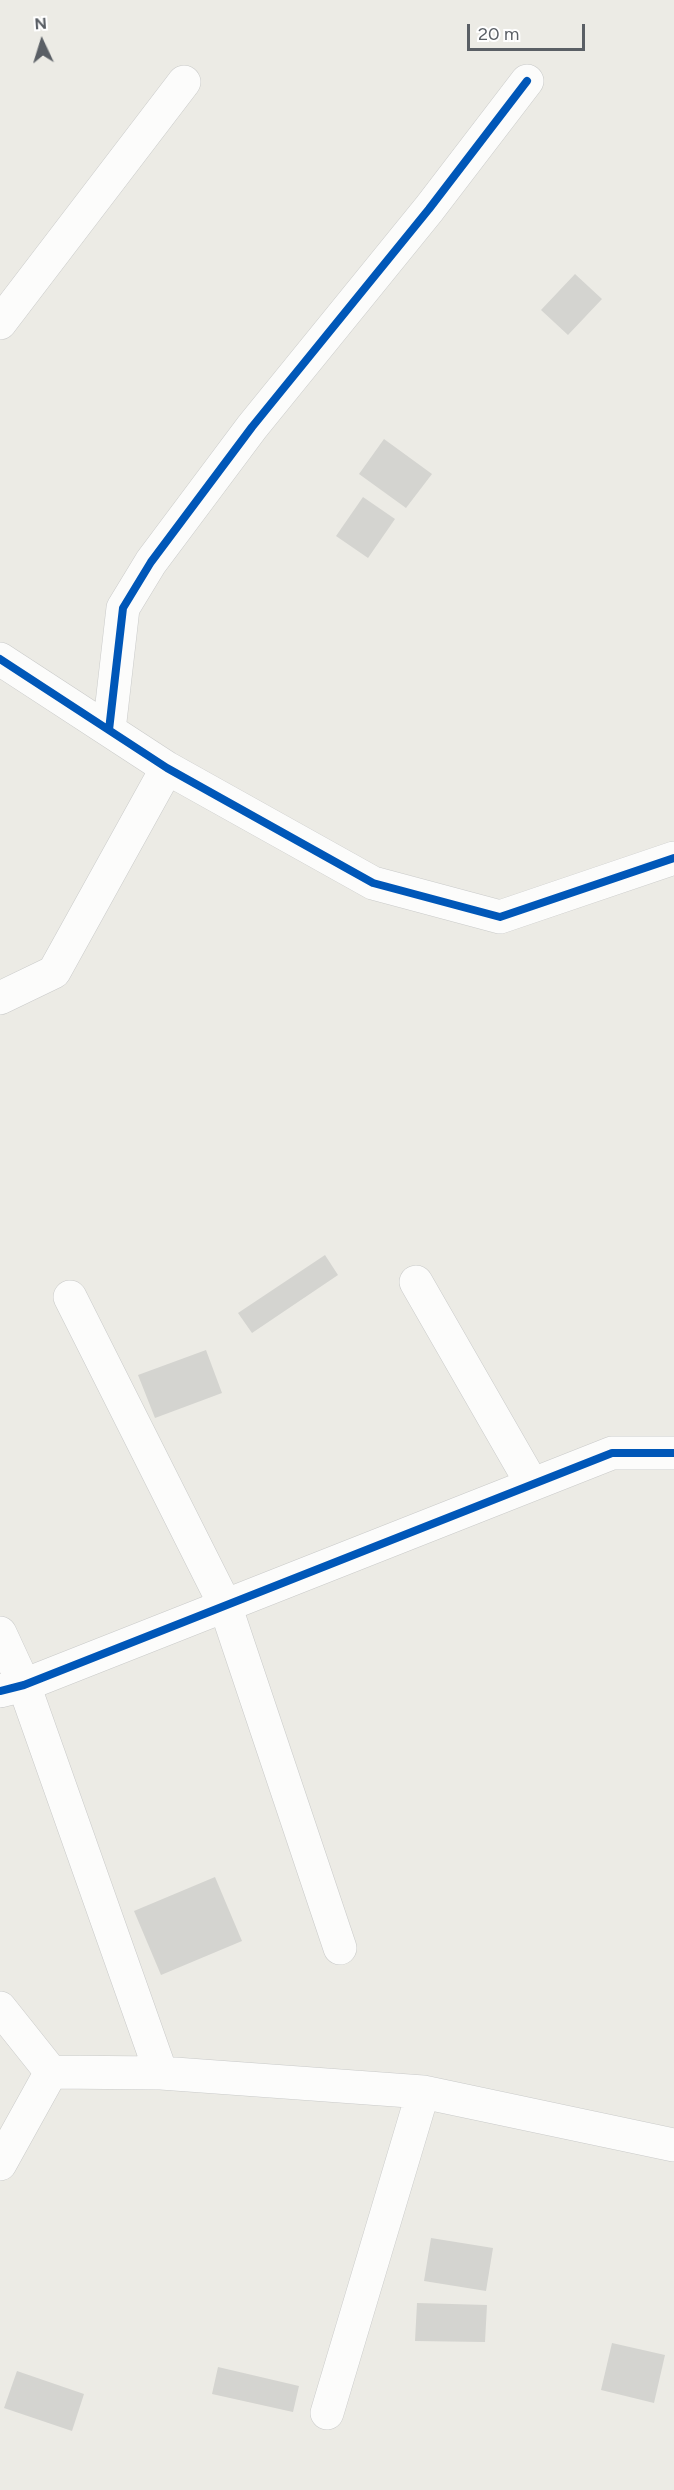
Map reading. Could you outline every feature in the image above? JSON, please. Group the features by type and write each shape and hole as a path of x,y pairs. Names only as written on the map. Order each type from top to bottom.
{"street":[{"path":"109,730 123,608 150,562 252,428 429,209 527,81"},
{"path":"0,323 184,82"},
{"path":"0,659 167,768 373,883 500,916 661,862 674,837"},
{"path":"0,998 54,972 167,768"},
{"path":"416,1282 532,1484"},
{"path":"70,1297 225,1605 340,1948"},
{"path":"12,1688 612,1453 674,1453"},
{"path":"0,1633 12,1688 161,2073"},
{"path":"0,2008 51,2072"},
{"path":"51,2072 161,2073 423,2092 674,2145"},
{"path":"0,2164 51,2072"},
{"path":"327,2413 423,2092"}],"building":[{"path":"575,274 602,299 568,335 541,310"},
{"path":"384,439 432,474 406,508 359,474"},
{"path":"363,497 395,519 368,558 336,536"},
{"path":"325,1255 338,1275 252,1333 238,1313"},
{"path":"206,1350 222,1393 155,1418 138,1375"},
{"path":"215,1877 242,1941 161,1975 134,1911"},
{"path":"431,2238 493,2248 486,2291 424,2281"},
{"path":"417,2303 487,2305 485,2342 415,2341"},
{"path":"612,2343 665,2355 654,2403 601,2390"},
{"path":"218,2367 299,2386 293,2412 212,2394"},
{"path":"17,2371 84,2394 72,2431 4,2408"}],"cycle path":[{"path":"109,730 123,608 151,562 252,427 429,209 527,81"},
{"path":"0,659 167,768 373,883 500,917 674,858"},
{"path":"0,1691 24,1685 612,1453 674,1453"}]}
